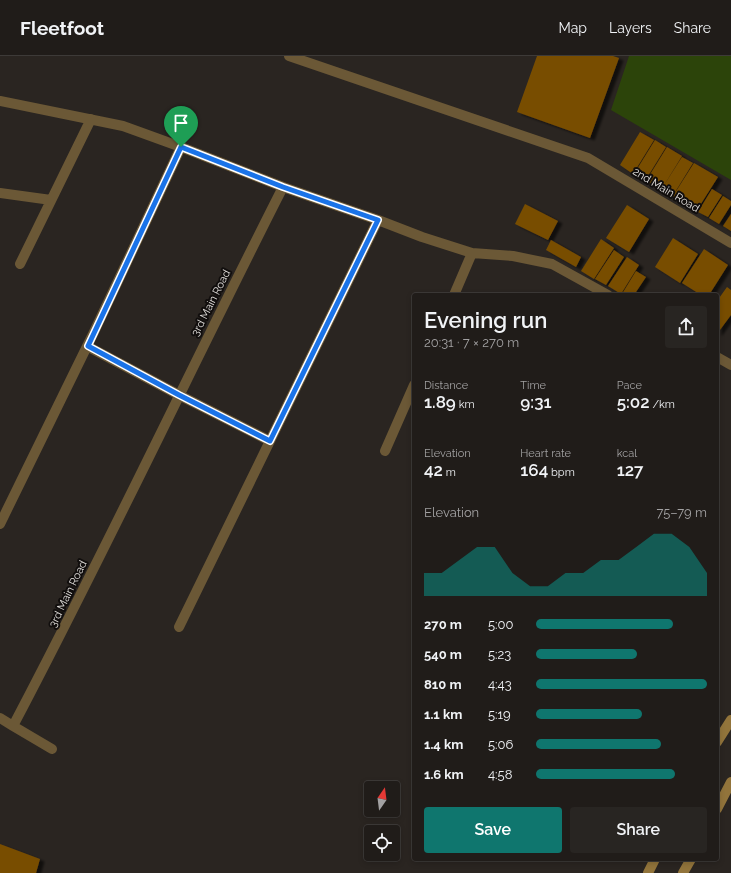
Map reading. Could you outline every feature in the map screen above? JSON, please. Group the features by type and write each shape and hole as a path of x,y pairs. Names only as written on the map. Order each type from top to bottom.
{"main road":[{"path":"719,739 731,720"},
{"path":"719,805 731,782"},
{"path":"648,873 654,861"},
{"path":"683,873 690,861"}],"street":[{"name":"2nd Main Road","path":"289,56 319,60 588,158 731,243"},
{"path":"0,101 123,126 283,187 422,237 472,253 513,256 552,264 604,293"},
{"path":"20,264 91,119"},
{"path":"0,524 88,346 181,147"},
{"name":"3rd Main Road","path":"13,726 60,638 283,187"},
{"path":"0,193 51,200"},
{"path":"179,627 378,220"},
{"path":"455,293 472,253"},
{"path":"88,346 179,395 270,441"},
{"path":"719,358 731,365"},
{"path":"385,451 412,390"},
{"path":"0,718 52,749"}],"green space":[{"path":"629,56 731,56 731,180 611,110"}],"building":[{"path":"537,56 613,56 619,58 590,138 517,112"},
{"path":"640,132 654,140 633,174 620,165"},
{"path":"655,140 666,147 645,181 634,174"},
{"path":"667,147 682,156 661,190 646,181"},
{"path":"682,157 693,163 672,197 661,190"},
{"path":"694,163 718,177 697,210 673,196"},
{"path":"712,189 722,195 708,217 698,212"},
{"path":"723,196 731,201 731,205 719,224 709,218"},
{"path":"525,204 558,221 548,240 515,224"},
{"path":"627,205 649,219 629,252 606,238"},
{"path":"731,214 731,231 723,226"},
{"path":"673,238 698,254 680,283 655,267"},
{"path":"601,239 614,248 594,279 581,271"},
{"path":"551,240 581,257 576,267 546,250"},
{"path":"704,249 728,265 710,293 698,293 682,283"},
{"path":"614,250 624,257 606,285 595,279"},
{"path":"627,257 639,265 622,293 608,286"},
{"path":"636,271 646,277 635,293 623,293"},
{"path":"727,287 731,290 731,315 719,331 719,298"},
{"path":"0,844 40,859 36,873 0,873"}],"route":[{"path":"181,147 283,187 378,220 270,441 179,395 88,346 181,147"}]}
